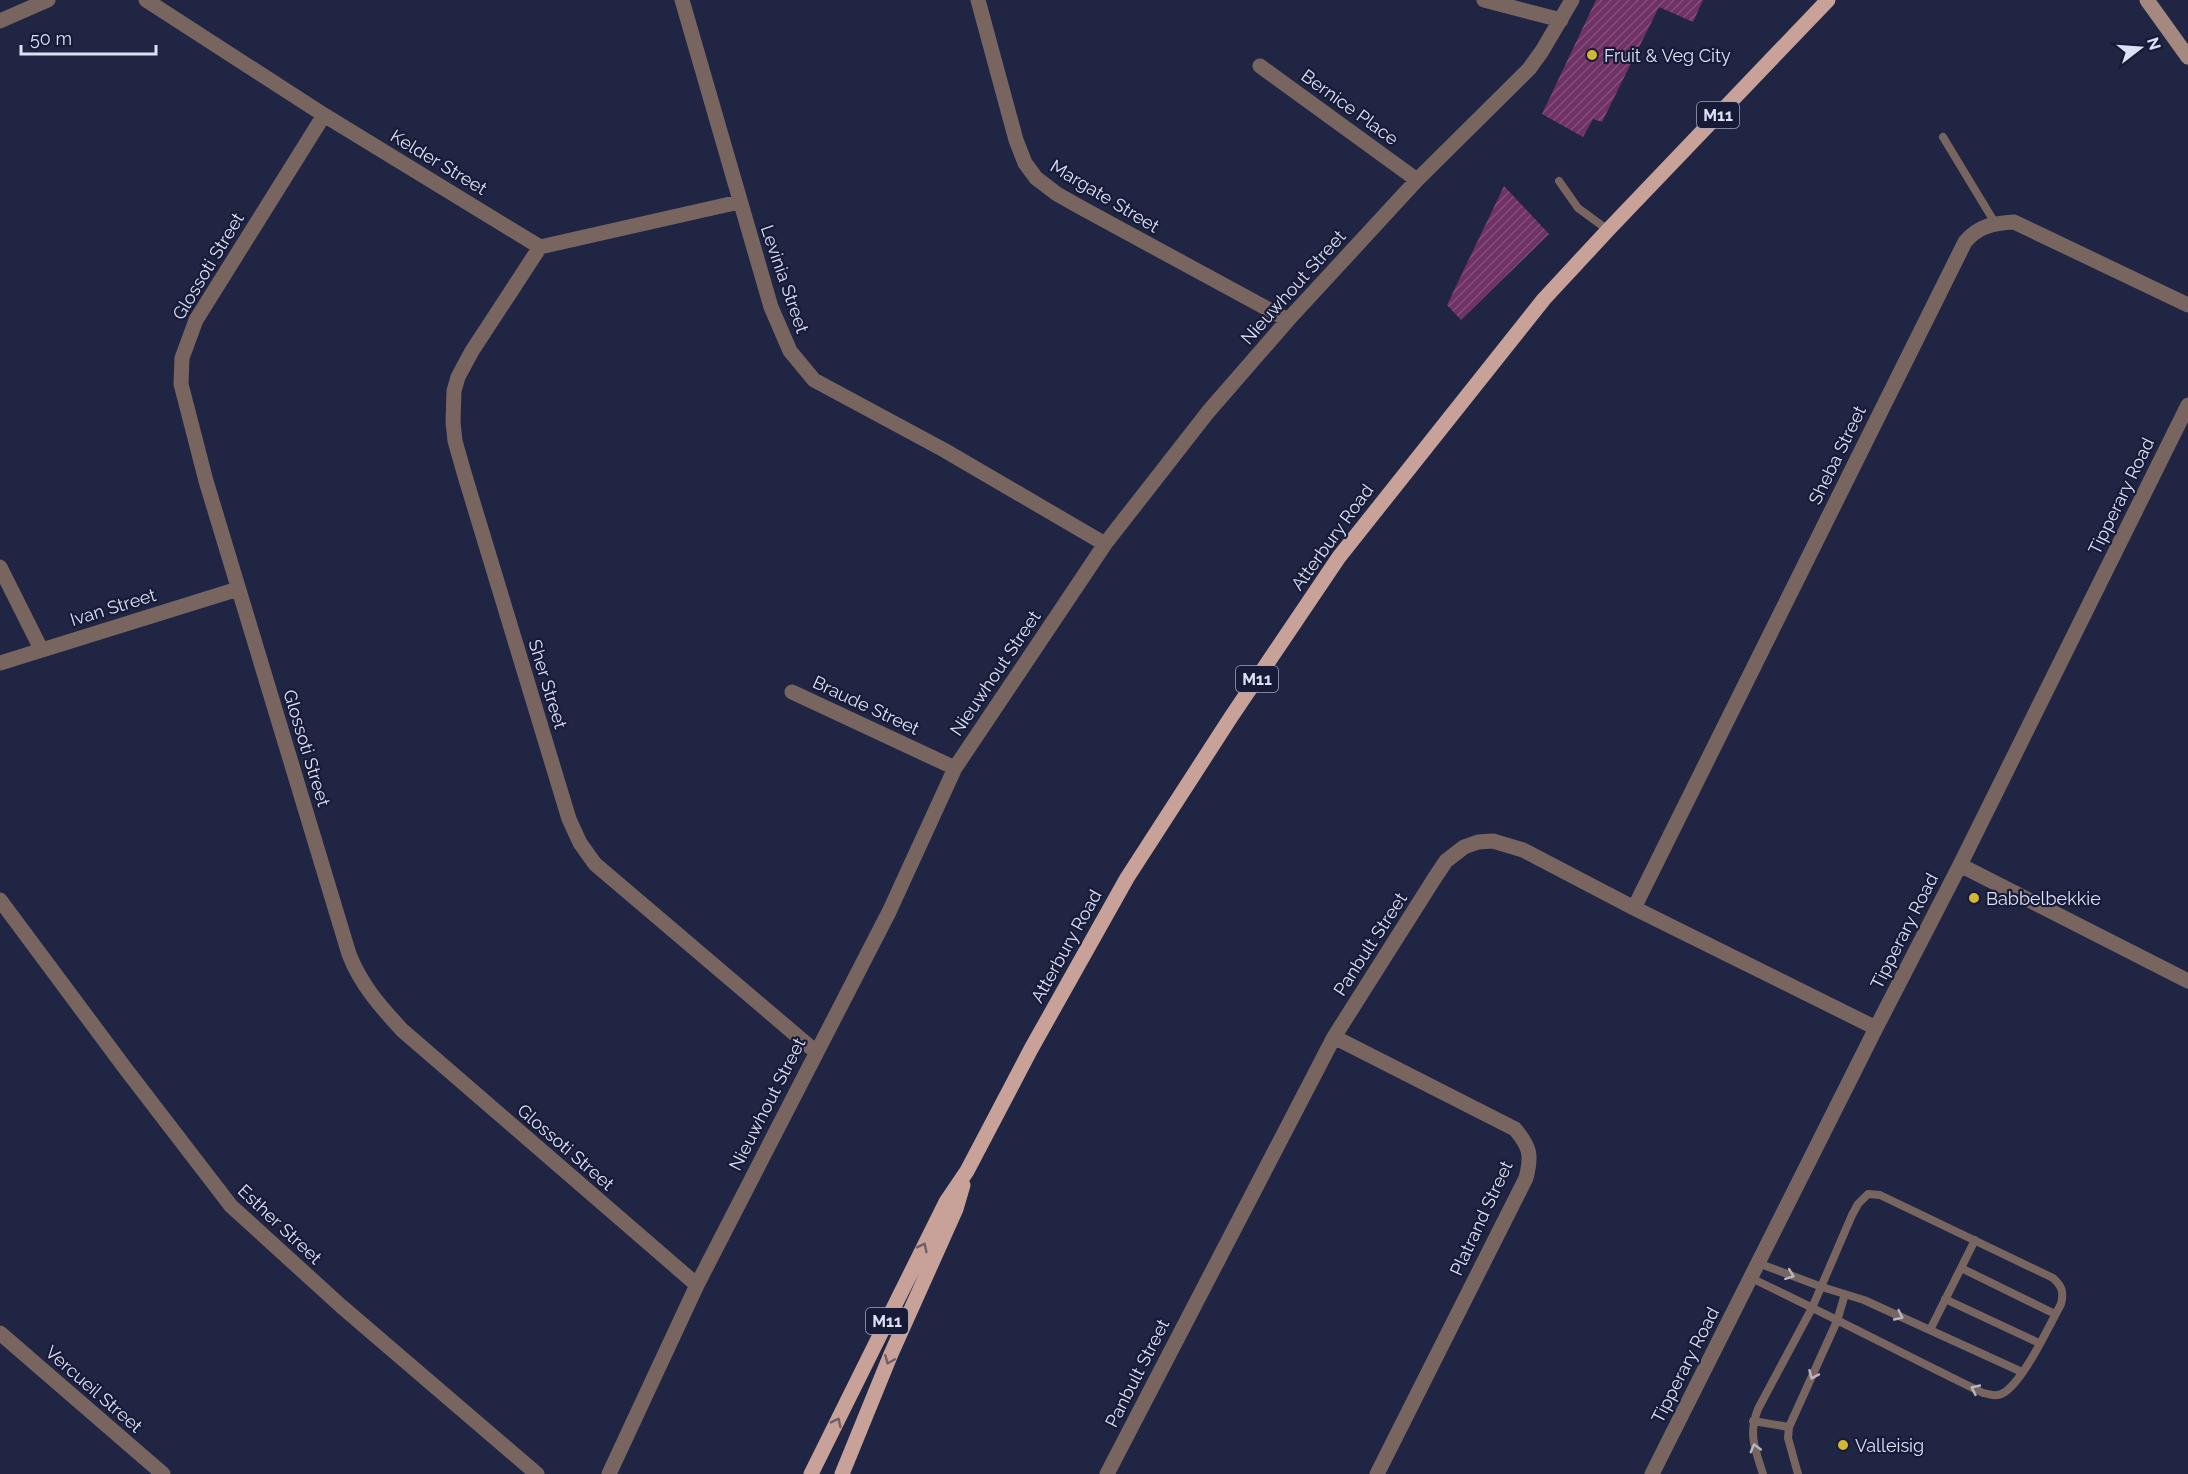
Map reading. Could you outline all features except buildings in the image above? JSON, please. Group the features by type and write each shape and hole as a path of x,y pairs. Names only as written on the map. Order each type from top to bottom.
{"main road":[{"name":"Atterbury Road","path":"811,1474 946,1202 967,1171 1030,1049 1127,878 1231,717 1339,557 1521,326 1608,230 1828,0"},
{"name":"Atterbury Road","path":"842,1474 891,1354 956,1209 967,1171"}],"street":[{"path":"0,21 48,0"},
{"name":"Kelder Street","path":"146,0 324,115 540,247"},
{"name":"Levinia Street","path":"682,0 739,201 780,332 790,351 814,380 944,450 1105,544"},
{"name":"Margate Street","path":"978,0 1016,140 1025,163 1036,177 1057,194 1288,320"},
{"path":"1484,0 1561,20"},
{"name":"Nieuwhout Street","path":"609,1474 697,1285 889,912 955,768 1105,544 1208,412 1288,320 1417,180 1529,69 1572,0"},
{"path":"2147,0 2188,57"},
{"name":"Bernice Place","path":"1260,66 1417,180"},
{"name":"Glossoti Street","path":"324,115 196,320 182,358 181,384 206,481 238,589 350,954 366,989 402,1029 697,1285"},
{"path":"540,247 739,201"},
{"path":"1995,223 2014,222 2026,227 2188,304"},
{"name":"Sheba Street","path":"1634,908 1965,242 1973,233 1995,223"},
{"name":"Sher Street","path":"540,247 465,364 454,391 453,422 455,441 465,476 569,819 580,843 595,864 816,1052"},
{"name":"Tipperary Road","path":"1652,1474 1960,865 2188,405"},
{"path":"0,567 41,649"},
{"name":"Ivan Street","path":"0,663 238,589"},
{"name":"Braude Street","path":"792,692 955,768"},
{"name":"Panbult Street","path":"1107,1474 1334,1037 1446,861 1464,847 1478,842 1493,841 1523,850 1634,908 1876,1028"},
{"path":"1960,865 2188,981"},
{"name":"Esther Street","path":"0,900 231,1206 341,1306 537,1474"},
{"name":"Platrand Street","path":"1334,1037 1515,1129 1525,1140 1530,1152 1526,1178 1377,1474"},
{"name":"Vercueil Street","path":"0,1333 163,1474"}],"lane":[{"path":"1943,137 1995,223"},
{"path":"1559,181 1578,208 1608,230"},
{"path":"1751,1278 1812,1308 1837,1321 1991,1395 2006,1391 2022,1372 2055,1314 2063,1296 2063,1289 2053,1278 1880,1195 1868,1194 1858,1204 1852,1215 1822,1287 1812,1308 1754,1421 1754,1444 1763,1474"},
{"path":"1930,1330 1975,1240"},
{"path":"1758,1263 1864,1300 2022,1372"},
{"path":"1961,1268 2055,1314"},
{"path":"1798,1474 1789,1447 1789,1427 1837,1321 1845,1294"},
{"path":"1946,1299 2039,1342"},
{"path":"1754,1421 1789,1427"}],"place":[{"name":"Fruit & Veg City","path":"1592,55"},
{"name":"Babbelbekkie","path":"1974,898"},
{"name":"Valleisig","path":"1843,1445"}]}
